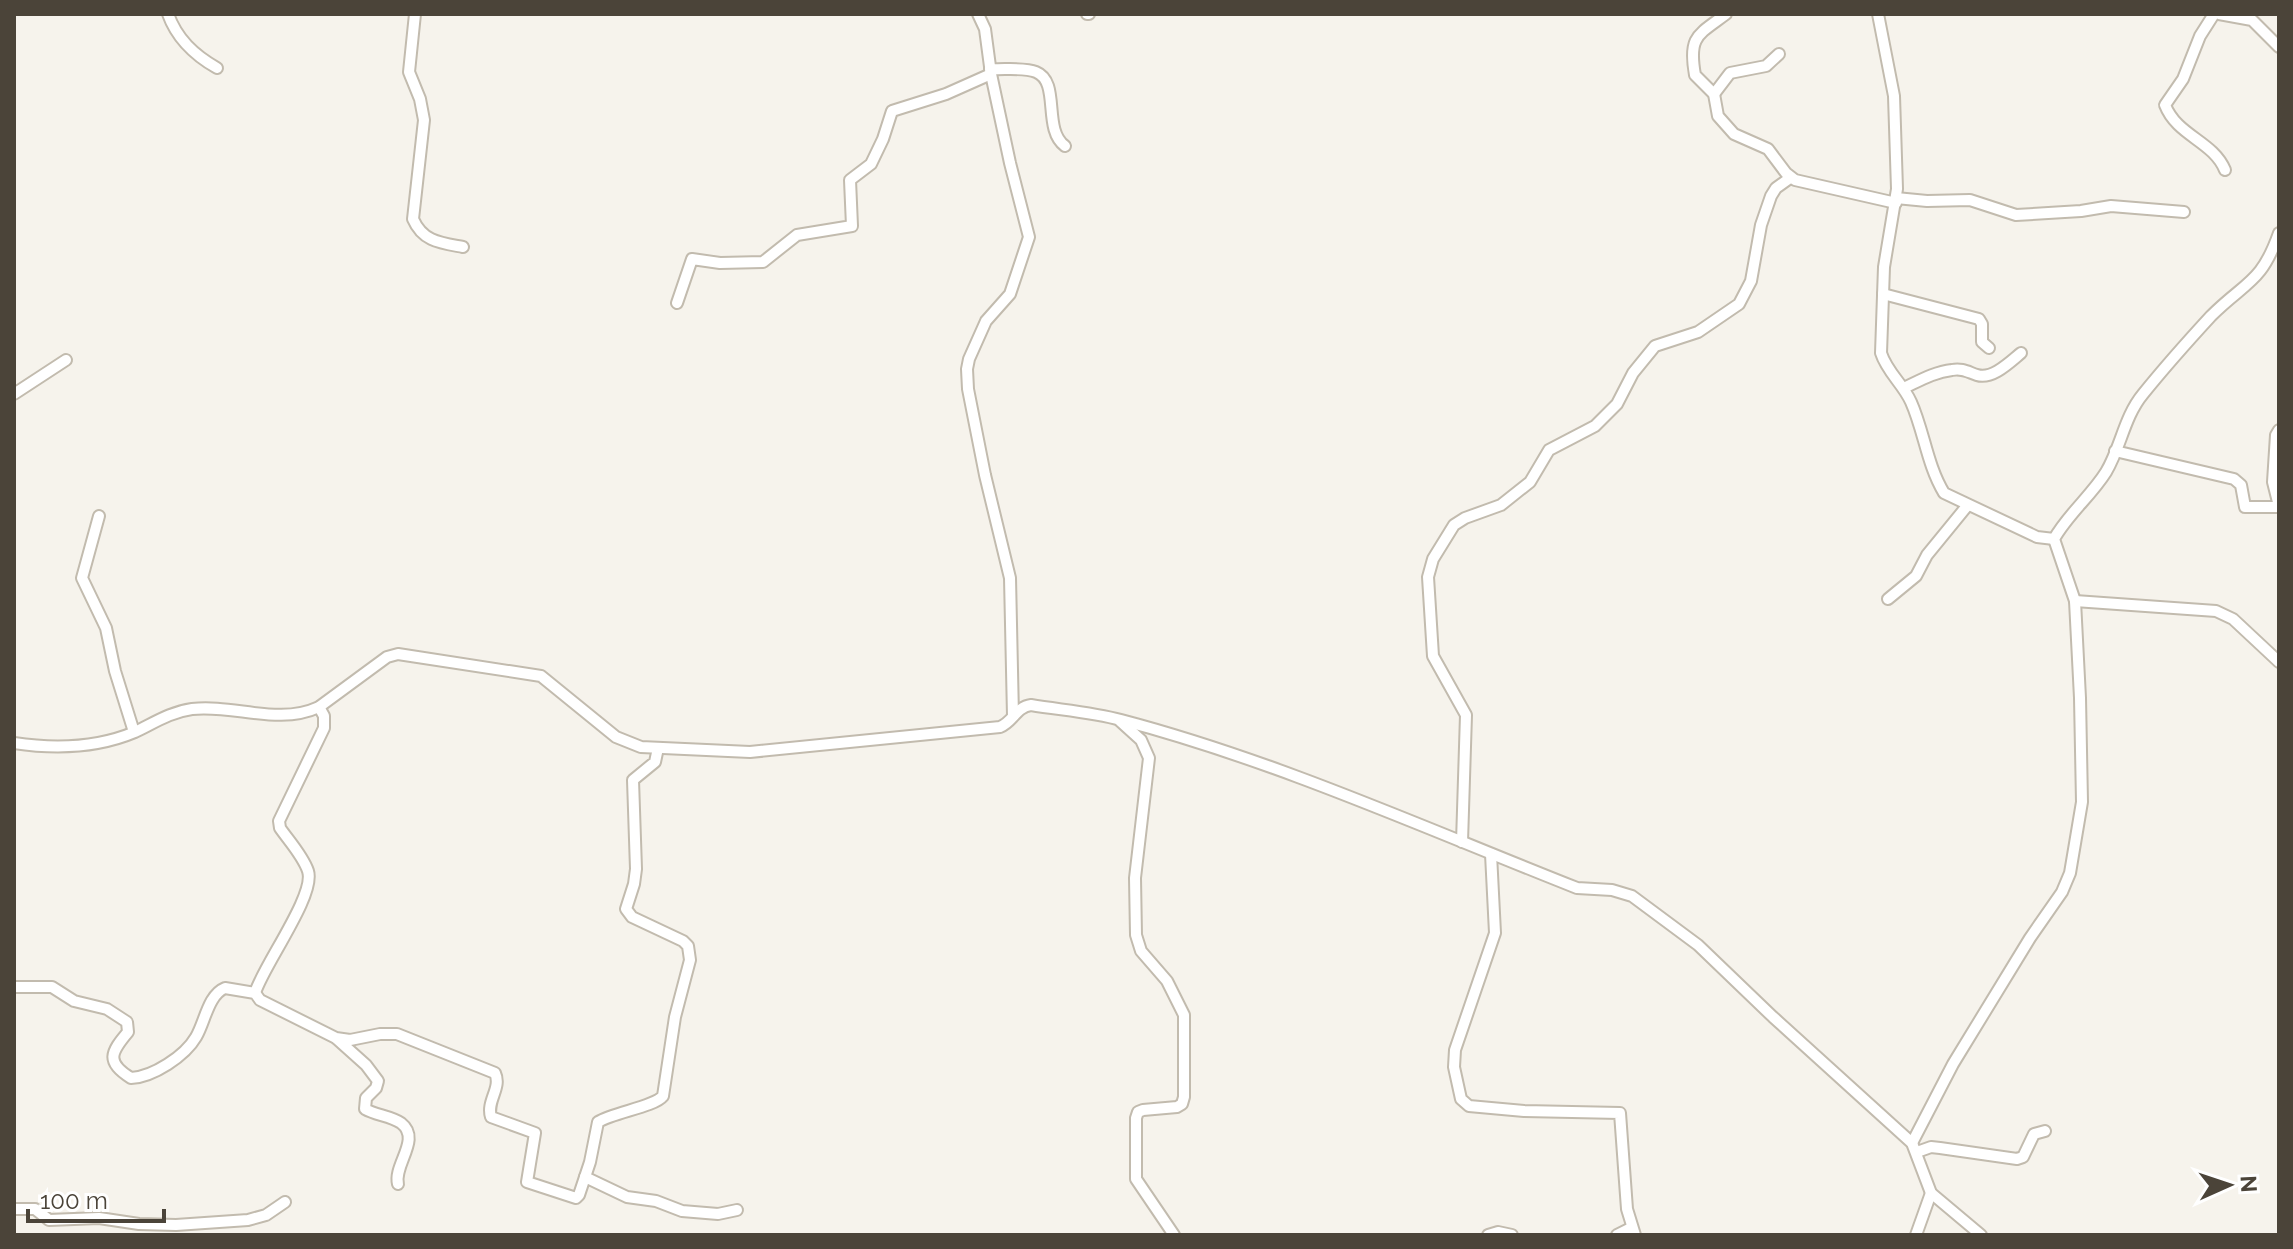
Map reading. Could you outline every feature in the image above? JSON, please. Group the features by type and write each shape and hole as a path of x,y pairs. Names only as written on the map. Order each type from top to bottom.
{"street":[{"path":"168,14 175,32 197,57 217,68"},
{"path":"415,14 409,72 420,99 424,120 413,219 416,228 431,241 463,247"},
{"path":"978,14 985,29 991,72 1029,237 1010,294 986,321 969,359 967,379 985,475 1010,578 1013,716"},
{"path":"1726,14 1704,28 1695,42 1695,75 1714,94 1718,116 1734,134 1768,149 1790,178 1896,201 1970,200 2016,215 2111,206 2184,212"},
{"path":"1878,14 1894,96 1896,201 1884,267 1881,353 1884,363 1904,388 1913,406 1920,434 1941,488 1967,506 2037,537 2054,539"},
{"path":"2225,170 2218,155 2186,133 2165,105 2183,79 2202,31 2217,14 2252,20 2279,47"},
{"path":"1714,94 1730,73 1766,66 1779,54"},
{"path":"677,303 692,259 720,263 763,262 797,235 852,226 850,180 871,164 892,111 946,94 991,72 1031,71 1039,74 1049,91 1054,131 1057,140 1065,146"},
{"path":"1462,842 1466,715 1433,656 1428,577 1433,559 1454,525 1501,505 1530,482 1549,450 1595,426 1617,404 1633,373 1655,346 1698,332 1739,304 1751,281 1761,225 1771,196 1790,178"},
{"path":"1915,1148 1953,1064 2030,938 2062,892 2070,873 2083,790 2075,601 2054,539 2068,515 2104,475 2128,418 2142,395 2213,315 2256,279 2270,258 2279,233"},
{"path":"1883,294 1979,319 1982,342 1989,348"},
{"path":"1904,388 1929,376 1952,370 1964,370 1978,376 1990,375 2021,353"},
{"path":"14,394 66,360"},
{"path":"2115,451 2234,479 2241,485 2242,504 2249,509 2279,506 2273,482 2276,435 2279,430"},
{"path":"1888,599 1916,576 1928,553 1967,506"},
{"path":"99,516 82,578 108,633 115,671 134,732"},
{"path":"2075,601 2216,611 2233,619 2279,662"},
{"path":"14,743 59,748 134,732 168,715 194,709 283,716 306,713 319,707 387,657 409,654 457,665 541,676 616,737 641,747 750,752 1000,727 1018,710 1031,705 1117,719 1187,739 1289,775 1577,888 1612,890 1632,896 1698,945 1915,1148 1931,1193 1981,1235"},
{"path":"255,993 269,960 285,939 308,885 308,872 280,828 279,821 324,728 324,716 319,707"},
{"path":"1117,719 1141,740 1149,758 1135,887 1137,944 1167,981 1182,1007 1185,1022 1182,1104 1143,1110 1138,1112 1136,1118 1136,1179 1174,1235"},
{"path":"336,1038 350,1040 397,1034 490,1070 498,1082 489,1108 491,1117 535,1133 527,1182 576,1198 585,1177 598,1122 627,1109 657,1102 663,1096 675,1017 690,960 688,946 683,941 632,917 626,909 636,869 633,780 655,762 658,748"},
{"path":"1491,854 1495,933 1455,1050 1454,1067 1461,1099 1469,1106 1524,1111 1620,1113 1627,1209 1633,1231 1617,1235"},
{"path":"14,987 52,987 74,1001 107,1009 127,1022 128,1032 115,1048 113,1057 117,1067 127,1076 136,1078 163,1066 189,1046 219,991 232,988 255,993 260,1000 336,1038 366,1065 378,1081 376,1088 366,1098 365,1109 400,1122 408,1133 406,1152 396,1177 398,1184"},
{"path":"1915,1148 1940,1148 2017,1159 2023,1157 2034,1134 2045,1131"},
{"path":"585,1177 627,1197 656,1201 682,1211 718,1214 737,1210"},
{"path":"1916,1235 1931,1193"},
{"path":"14,1209 35,1209 49,1220 99,1218 176,1225 257,1219 285,1202"},
{"path":"1488,1235 1498,1232 1512,1235"}]}
